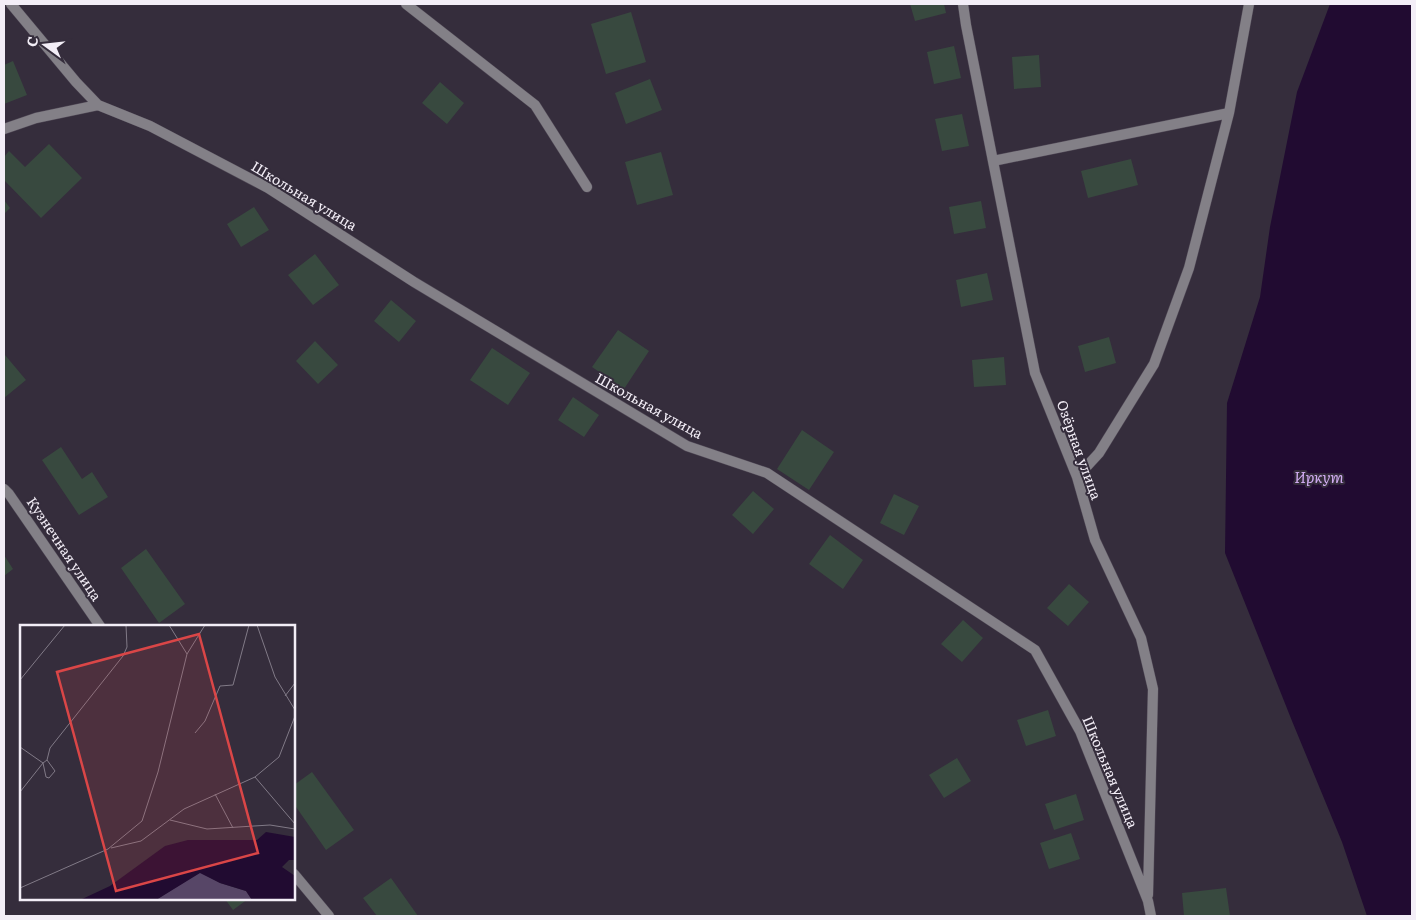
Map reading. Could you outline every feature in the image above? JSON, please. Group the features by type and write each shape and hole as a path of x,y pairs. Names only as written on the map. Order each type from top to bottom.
{"street":[{"path":"11,4 76,82 98,105"},
{"path":"406,4 535,105 588,187"},
{"name":"Озёрная улица","path":"963,4 1035,373 1077,477 1095,540 1141,638 1153,689 1148,902"},
{"path":"1077,477 1099,453 1154,364 1189,268 1229,113 1249,4"},
{"path":"4,129 36,118 98,105"},
{"name":"Школьная улица","path":"98,105 150,126 268,188 423,287 688,446 766,473 1035,650 1080,731 1148,902 1151,916"},
{"path":"993,161 1229,113"},
{"name":"Кузнечная улица","path":"4,489 10,494 99,625"},
{"path":"295,875 329,916"}],"water":[{"name":"Иркут","path":"1330,4 1412,4 1412,916 1367,916 1342,842 1225,553 1227,403 1260,297 1270,227 1297,92"}],"building":[{"path":"910,4 944,4 946,13 915,21"},
{"path":"631,12 646,62 606,74 591,24"},
{"path":"954,46 961,78 934,84 927,52"},
{"path":"1039,55 1041,87 1014,89 1012,57"},
{"path":"13,61 27,95 4,104 4,65"},
{"path":"650,79 662,110 626,124 615,93"},
{"path":"440,82 464,103 447,124 422,103"},
{"path":"962,114 969,146 942,151 935,119"},
{"path":"49,144 82,178 41,218 4,180 4,157 9,151 25,167"},
{"path":"661,152 673,195 637,205 625,162"},
{"path":"1131,159 1138,185 1088,198 1081,171"},
{"path":"4,200 10,208 4,214"},
{"path":"981,201 986,228 954,234 949,207"},
{"path":"254,207 269,230 241,247 227,224"},
{"path":"315,254 339,285 313,305 288,275"},
{"path":"987,273 993,300 961,307 956,280"},
{"path":"391,300 416,321 399,342 374,321"},
{"path":"618,330 649,351 624,389 592,367"},
{"path":"1109,337 1116,363 1085,372 1078,346"},
{"path":"315,341 338,365 318,384 296,361"},
{"path":"492,348 530,373 508,405 470,380"},
{"path":"4,356 26,380 4,398"},
{"path":"1004,357 1006,385 974,387 972,360"},
{"path":"573,397 599,415 584,437 558,420"},
{"path":"802,430 834,452 809,490 777,469"},
{"path":"61,447 82,479 92,472 108,497 79,515 42,460"},
{"path":"753,491 774,509 753,534 732,515"},
{"path":"894,494 919,506 904,535 880,523"},
{"path":"830,535 863,560 843,589 809,564"},
{"path":"146,549 185,604 159,623 121,568"},
{"path":"4,555 13,569 4,576"},
{"path":"1069,584 1089,602 1068,626 1047,608"},
{"path":"963,620 983,638 962,662 941,644"},
{"path":"1048,710 1056,736 1026,746 1017,720"},
{"path":"957,758 971,781 944,798 929,775"},
{"path":"312,772 354,830 326,850 295,805 295,784"},
{"path":"1076,794 1084,820 1054,830 1045,804"},
{"path":"1071,833 1080,859 1049,869 1040,843"},
{"path":"391,878 418,916 377,916 363,898"},
{"path":"1226,888 1230,916 1184,916 1182,893"},
{"path":"226,900 247,900 233,910"}]}
